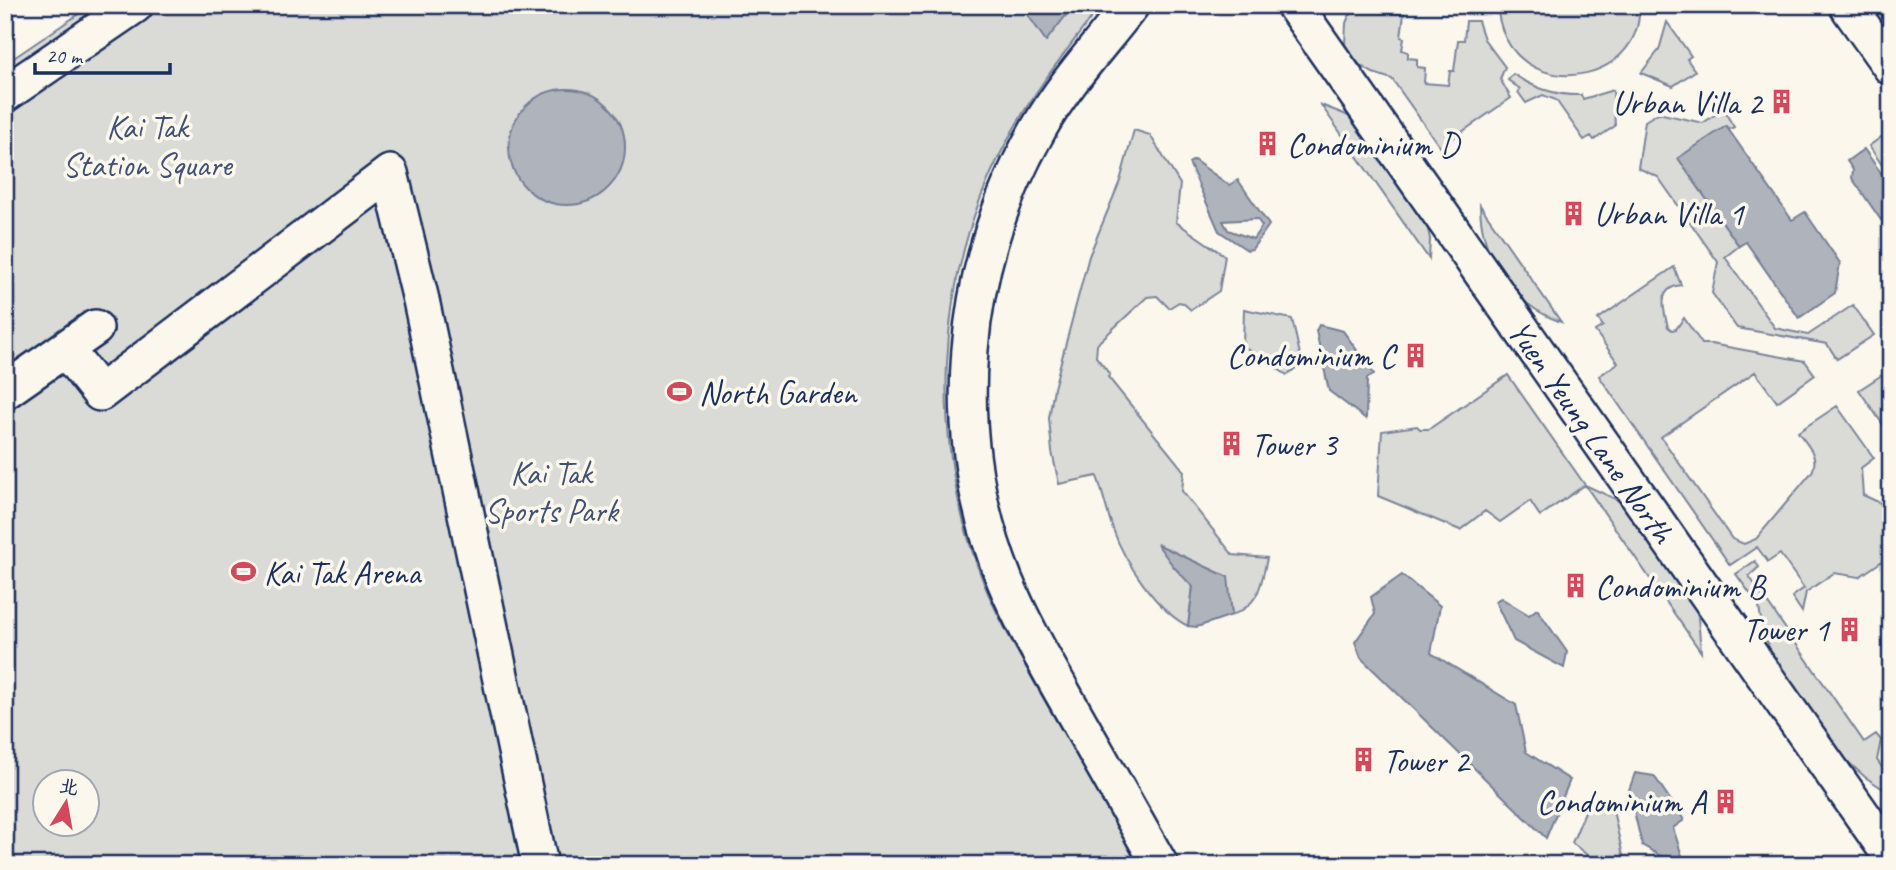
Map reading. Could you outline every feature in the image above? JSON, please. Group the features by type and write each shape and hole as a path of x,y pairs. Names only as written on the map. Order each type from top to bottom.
{"street":[{"path":"5,94 135,5"},
{"path":"1131,5 1040,126 1013,178 992,232 978,288 967,391 973,466 986,524 1005,581 1030,635 1160,865"},
{"name":"Yuen Yeung Lane North","path":"1294,5 1891,856"},
{"path":"1847,5 1891,67"},
{"path":"65,349 100,393 390,173 421,300 540,865"},
{"path":"5,391 95,328"}],"green space":[{"name":"Kai Tak Sports Park","path":"92,5 1101,5 1026,108 981,196 964,250 952,306 947,363 948,420 954,477 967,532 985,586 1016,649 1138,865 5,865 5,64"},
{"path":"1498,5 1639,5 1636,30 1625,50 1607,65 1586,73 1563,75 1540,70 1520,57 1505,37"},
{"path":"1861,5 1886,5 1891,11 1891,41"},
{"path":"1363,6 1375,11 1404,14 1402,50 1408,52 1408,58 1417,59 1417,67 1425,68 1424,83 1448,85 1450,71 1454,71 1458,40 1464,40 1466,21 1478,21 1484,39 1505,67 1500,79 1511,98 1440,147 1392,79 1373,73 1351,56 1345,44 1346,23 1349,16"},
{"path":"1667,22 1691,56 1687,59 1695,71 1673,86 1641,73 1659,50"},
{"path":"1513,74 1545,90 1581,95 1583,99 1613,90 1615,126 1594,140 1591,136 1584,140 1556,100 1543,95 1526,103 1518,92 1520,89 1508,80"},
{"path":"1321,105 1367,127 1426,220 1430,239 1429,259"},
{"path":"1726,107 1729,111 1726,114 1734,127 1730,129 1727,126 1679,159 1739,246 1725,257 1775,328 1808,335 1853,305 1874,335 1837,359 1827,344 1737,328 1712,293 1718,262 1658,177 1638,168 1645,121 1658,113 1703,123"},
{"path":"1134,130 1150,135 1180,184 1176,222 1225,256 1219,291 1191,310 1183,303 1179,302 1169,308 1157,296 1147,297 1100,341 1096,357 1110,374 1108,377 1184,471 1182,491 1233,555 1267,558 1258,593 1248,605 1232,615 1227,577 1158,545 1193,587 1188,626 1165,609 1133,570 1113,529 1097,476 1059,484 1052,452 1049,418 1054,388 1089,256 1120,181"},
{"path":"1891,130 1891,178 1869,146"},
{"path":"1480,205 1561,322 1527,303 1502,276 1486,243"},
{"path":"1674,267 1681,285 1668,290 1665,295 1664,307 1668,327 1676,329 1684,318 1702,344 1805,361 1815,375 1777,402 1755,372 1661,437 1732,539 1744,544 1756,539 1812,472 1813,456 1798,432 1837,406 1874,458 1861,468 1863,495 1891,508 1891,555 1859,577 1834,573 1806,592 1802,612 1792,597 1804,588 1780,554 1768,562 1757,547 1730,565 1599,376 1618,363 1595,331 1603,326 1598,319"},
{"path":"1244,309 1292,319 1302,363 1287,375 1243,346"},
{"path":"1891,369 1891,436 1859,390"},
{"path":"1508,375 1585,485 1540,516 1530,501 1500,522 1485,511 1460,530 1378,496 1382,431 1417,426 1420,429 1429,429"},
{"path":"1585,485 1626,504 1695,603 1701,652"},
{"path":"1755,561 1759,567 1749,576 1864,742 1876,734 1881,740 1877,760 1891,780 1891,790 1888,792 1865,777 1837,752 1774,661 1762,628 1759,606 1736,574"},
{"path":"1591,797 1613,810 1625,865 1600,865 1572,843"}],"shaded area":[{"path":"1021,5 1074,5 1046,41"},
{"path":"567,89 589,94 608,106 620,125 625,147 620,169 608,188 589,200 567,205 545,200 526,188 514,169 509,147 514,125 526,106 545,94"},
{"path":"1726,126 1792,220 1805,212 1840,263 1835,293 1799,318 1746,242 1739,246 1678,158"},
{"path":"1864,149 1891,187 1891,213 1881,220 1852,178 1853,170 1847,161"},
{"path":"1194,160 1229,185 1238,180 1269,225 1252,249 1247,250 1219,231 1189,163","holes":["1257,219 1262,226 1253,239 1228,230 1223,221"]},
{"path":"1319,325 1343,331 1374,374 1367,378 1366,419 1329,391 1316,331"},
{"path":"1157,544 1228,577 1232,615 1197,627 1188,626 1193,587"},
{"path":"1402,575 1440,606 1431,653 1516,705 1526,752 1570,780 1546,838 1361,658 1355,642 1375,614 1371,597"},
{"path":"1501,598 1529,615 1537,609 1567,652 1564,668 1514,641 1495,601"},
{"path":"1635,773 1654,776 1684,820 1673,828 1685,865 1676,865 1642,845 1629,790"}],"place":[{"name":"Urban Villa 2","path":"1782,102"},
{"name":"Condominium D","path":"1267,144"},
{"name":"Urban Villa 1","path":"1574,213"},
{"name":"Condominium C","path":"1415,355"},
{"name":"North Garden","path":"679,392"},
{"name":"Tower 3","path":"1231,444"},
{"name":"Kai Tak Arena","path":"244,572"},
{"name":"Condominium B","path":"1575,586"},
{"name":"Tower 1","path":"1849,629"},
{"name":"Tower 2","path":"1363,760"},
{"name":"Condominium A","path":"1726,801"}],"park label":[{"name":"Kai Tak Station Square","path":"147,145"}]}
